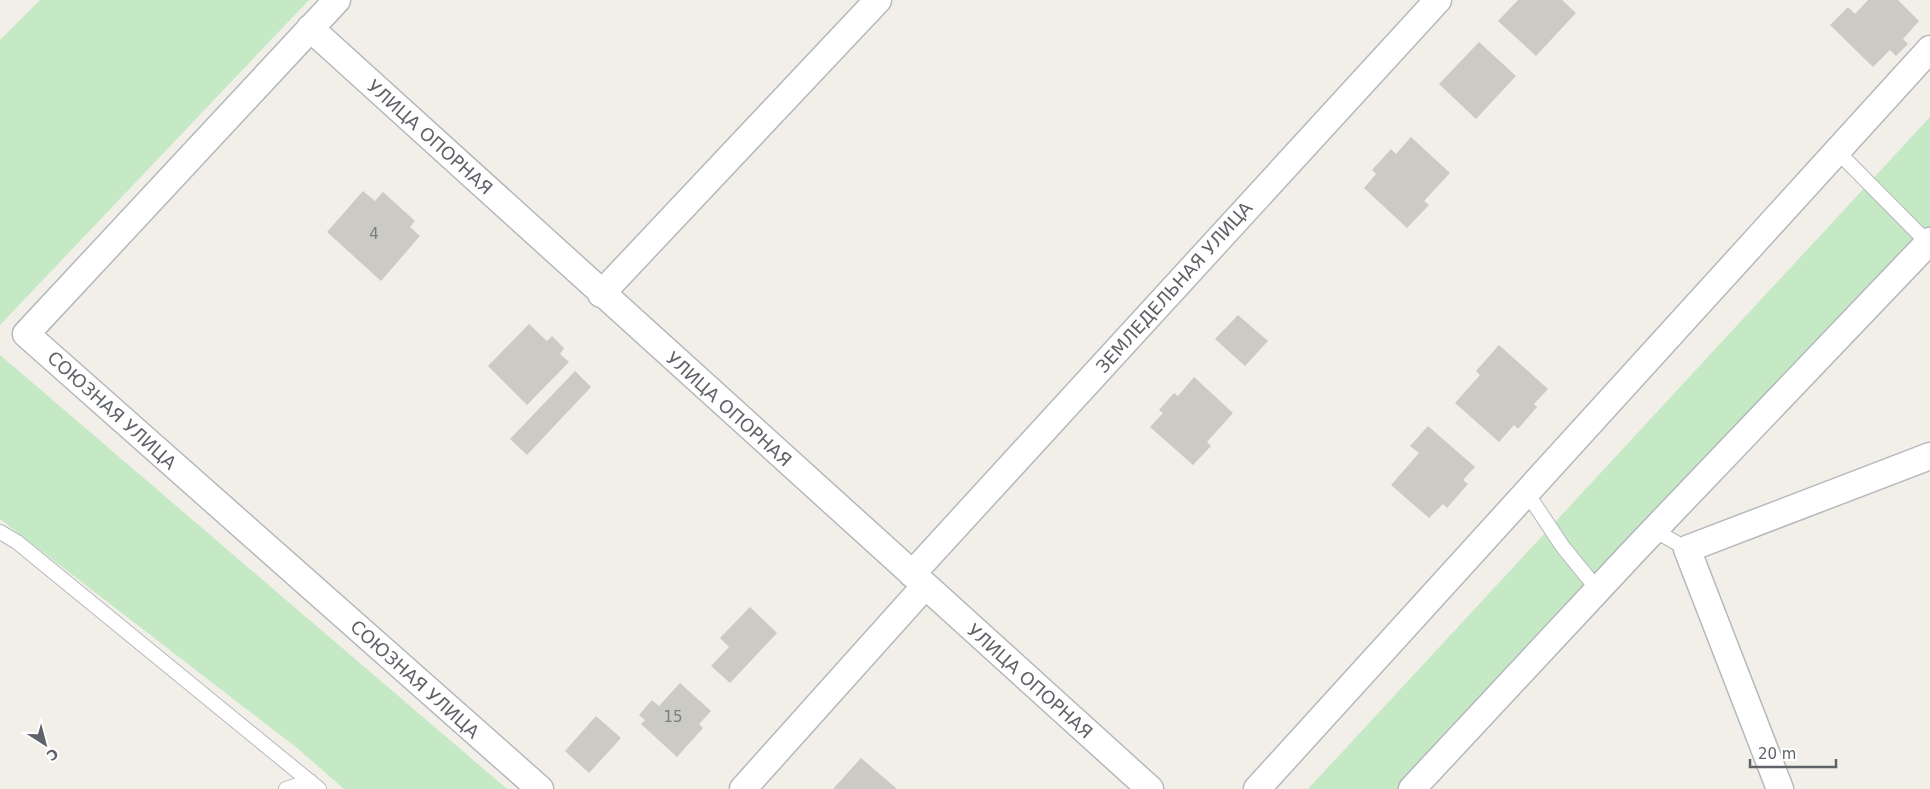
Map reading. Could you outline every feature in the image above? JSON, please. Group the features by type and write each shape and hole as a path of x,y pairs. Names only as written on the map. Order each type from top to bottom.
{"street":[{"name":"СОЮЗНАЯ УЛИЦА","path":"337,0 26,334 540,789"},
{"path":"601,294 878,0"},
{"name":"ЗЕМЛЕДЕЛЬНАЯ УЛИЦА","path":"743,789 918,580 1438,0"},
{"name":"УЛИЦА ОПОРНАЯ","path":"310,28 601,294 1150,789"},
{"path":"1257,789 1930,49"},
{"path":"1412,789 1654,530 1929,242"},
{"path":"1780,789 1687,549 1930,456"}],"lane":[{"path":"1837,151 1929,242"},
{"path":"1527,493 1563,547 1598,590"},
{"path":"1654,530 1687,549"},
{"path":"0,532 17,542 315,785"},
{"path":"286,789 315,785"}],"green space":[{"path":"40,0 309,0 0,325 0,40"},
{"path":"1930,117 1930,228 1400,789 1308,789"},
{"path":"0,355 507,789 344,789 297,748 0,519"}],"building":[{"path":"1518,0 1562,0 1576,13 1536,56 1498,21"},
{"path":"1868,0 1898,0 1919,21 1903,39 1908,44 1896,56 1890,50 1873,67 1830,25 1848,7 1855,14"},
{"path":"1479,42 1516,76 1476,119 1439,84"},
{"path":"1411,137 1450,173 1424,201 1429,205 1407,228 1364,188 1376,174 1372,170 1391,149 1396,154"},
{"path":"363,191 375,201 383,192 415,221 410,227 420,236 381,281 327,232"},
{"path":"1238,315 1268,341 1245,366 1215,339"},
{"path":"529,324 547,341 552,336 564,348 560,354 569,362 527,405 488,366"},
{"path":"1499,345 1548,389 1534,404 1537,407 1518,429 1514,425 1499,442 1455,403 1480,375 1476,371"},
{"path":"575,371 591,387 527,455 510,439"},
{"path":"1194,377 1233,413 1207,442 1211,446 1193,465 1150,427 1163,413 1159,410 1174,393 1178,396"},
{"path":"1428,426 1475,467 1463,480 1468,484 1447,508 1443,504 1429,518 1391,485 1419,453 1410,446"},
{"path":"750,607 777,633 730,683 711,666 729,647 720,638"},
{"path":"680,683 711,711 699,724 703,728 677,757 641,724 645,720 639,715 652,700 659,706"},
{"path":"596,716 621,738 589,773 565,751"},
{"path":"861,758 897,789 833,789"}]}
